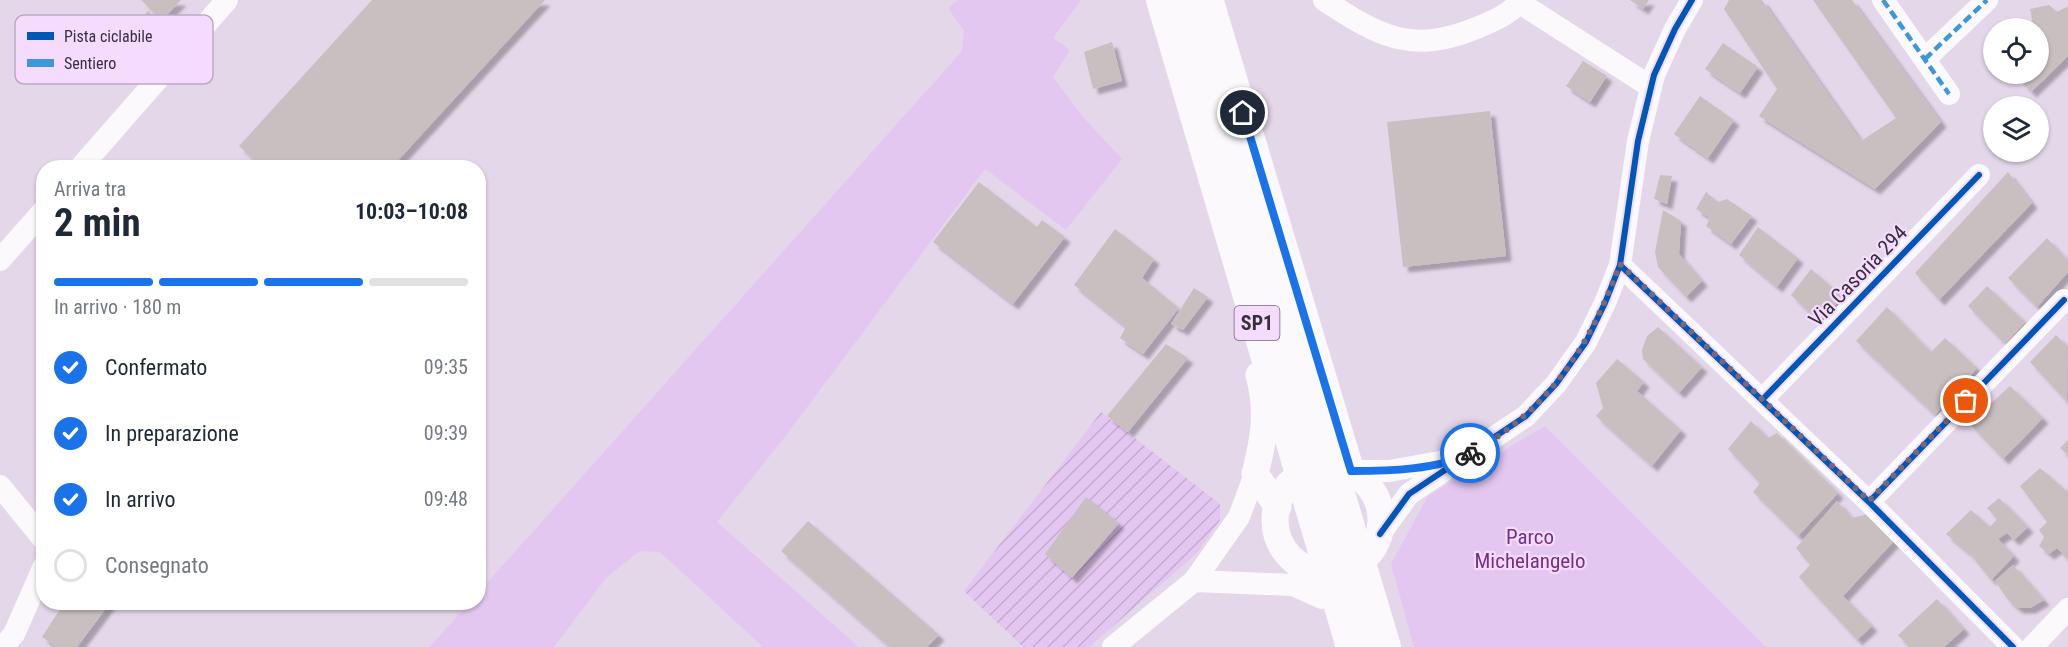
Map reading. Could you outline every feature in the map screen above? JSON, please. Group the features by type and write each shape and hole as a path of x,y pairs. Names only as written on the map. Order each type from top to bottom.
{"highway":[{"name":"SP1","path":"1162,0 1352,647"},
{"name":"SP1","path":"1191,0 1385,647"}],"main road":[{"path":"1148,0 1266,397 1266,422 1255,474 1278,507"},
{"path":"1210,0 1351,471"},
{"path":"1336,647 1314,580 1293,561 1276,536 1274,520 1284,488 1298,475 1314,468 1333,466 1351,471 1366,482 1377,497 1381,515 1376,542 1401,647"},
{"path":"1314,580 1350,570 1362,562 1376,542"}],"street":[{"path":"213,16 227,0"},
{"path":"1324,0 1376,33 1401,40 1429,41 1459,36 1496,20 1520,1 1651,87"},
{"path":"1376,542 1409,494 1458,459 1490,441 1526,416 1556,384 1586,342 1605,303 1620,264 1638,141 1651,87 1675,29 1692,0"},
{"path":"1883,0 1949,94"},
{"path":"1925,59 1987,0"},
{"path":"87,160 154,84"},
{"name":"Via Casoria 294","path":"1762,400 1979,175"},
{"path":"0,260 36,219"},
{"path":"1620,264 1869,501 2013,647"},
{"path":"1869,501 2064,300"},
{"path":"1351,471 1389,471 1458,459"},
{"path":"1113,647 1194,581 1239,517 1255,474"},
{"path":"0,486 36,530"},
{"path":"1239,517 1278,507"},
{"path":"1194,581 1269,583 1314,580"},
{"path":"1269,583 1305,588 1314,580"},
{"path":"3,647 14,634 36,584"},
{"path":"2032,647 2068,609"}],"green space":[{"path":"958,0 1081,0 1053,38 1070,50 1053,77 1082,116 1122,159 1066,230 985,169 784,438 717,522 859,647 763,647 660,552 640,551 607,577 554,647 430,647 463,610 486,610 486,584 962,51 964,31 948,8"},
{"path":"1101,412 1220,504 1220,520 1197,553 1089,647 1023,647 964,591"},
{"name":"Parco Michelangelo","path":"1545,426 1766,647 1414,647 1391,564 1428,496"}],"building":[{"path":"141,0 181,0 167,15 157,15"},
{"path":"372,0 545,0 398,160 254,160 239,146"},
{"path":"1630,0 1649,0 1643,9"},
{"path":"1729,0 1762,0 1861,141 1896,118 1813,0 1852,0 1941,122 1875,189 1759,116 1777,89 1724,9"},
{"path":"2049,5 2057,12 2068,6 2068,56 2049,74 2049,18 2032,18 2030,9"},
{"path":"1112,42 1122,81 1093,89 1084,52"},
{"path":"1723,43 1758,67 1740,93 1705,69"},
{"path":"1583,61 1607,76 1590,102 1566,86"},
{"path":"2024,84 2039,84 2031,92"},
{"path":"1700,96 1734,120 1708,158 1674,134"},
{"path":"1490,111 1506,256 1403,267 1387,122"},
{"path":"2008,172 2032,203 1939,300 1915,273"},
{"path":"1660,175 1672,176 1667,204 1654,199"},
{"path":"979,182 1037,227 1042,220 1065,237 1013,304 933,242"},
{"path":"1706,192 1718,202 1727,199 1752,216 1731,244 1706,226 1710,218 1696,209"},
{"path":"1663,210 1681,221 1679,254 1702,281 1686,297 1658,267 1655,252"},
{"path":"1758,227 1798,258 1777,287 1739,255"},
{"path":"1115,229 1154,259 1142,278 1179,308 1143,354 1120,338 1126,327 1074,285"},
{"path":"2047,238 2068,261 2068,272 2037,307 2008,278"},
{"path":"1811,269 1843,297 1819,321 1791,295"},
{"path":"1987,286 2025,322 2005,344 1968,306"},
{"path":"1194,288 1208,297 1183,330 1171,324"},
{"path":"1887,307 1931,352 1945,338 1977,368 1935,415 1856,341"},
{"path":"1658,327 1702,367 1679,393 1643,359 1642,350 1647,336"},
{"path":"2056,335 2068,347 2067,402 2030,362"},
{"path":"1166,344 1188,358 1128,432 1107,416"},
{"path":"1617,359 1644,382 1637,391 1681,430 1652,466 1596,416 1603,408 1596,383"},
{"path":"2010,386 2043,418 2003,459 1969,423"},
{"path":"1751,421 1768,438 1777,433 1838,493 1798,536 1753,492 1760,483 1728,449"},
{"path":"2068,440 2068,455 2060,448"},
{"path":"2040,468 2068,492 2068,559 2057,548 2049,554 2039,546 2044,537 2039,530 2047,522 2020,486"},
{"path":"1086,497 1119,523 1072,578 1045,554"},
{"path":"1999,498 2028,527 2014,540 2007,533 1998,539 2014,556 1991,580 1970,554 1946,534 1971,510 1990,527 1997,519 1987,508"},
{"path":"1837,501 1852,518 1868,514 1894,541 1843,596 1872,626 1857,640 1799,577 1810,565 1796,548"},
{"path":"808,521 939,635 927,647 890,647 781,551"},
{"path":"2013,565 2044,600 2030,608 2018,608 2008,600 1995,581"},
{"path":"1937,599 1964,629 1944,647 1909,647 1898,635"},
{"path":"59,610 105,610 77,647 57,647 42,637"}],"marked path":[{"path":"1883,0 1949,94"},
{"path":"1925,59 1987,0"}],"cycle path":[{"path":"1380,534 1409,494 1526,416 1556,384 1586,342 1620,265 1638,141 1654,75 1675,29 1692,0"},
{"path":"1762,400 1979,175"},
{"path":"1620,265 1869,502 2013,647"},
{"path":"1869,502 2064,300"}],"way so far":[{"path":"1470,453 1526,416 1556,384 1586,342 1605,303 1620,264 1869,501 1966,401"}],"route":[{"path":"1243,113 1336,429 1351,471 1389,471 1458,459 1470,453"}]}
